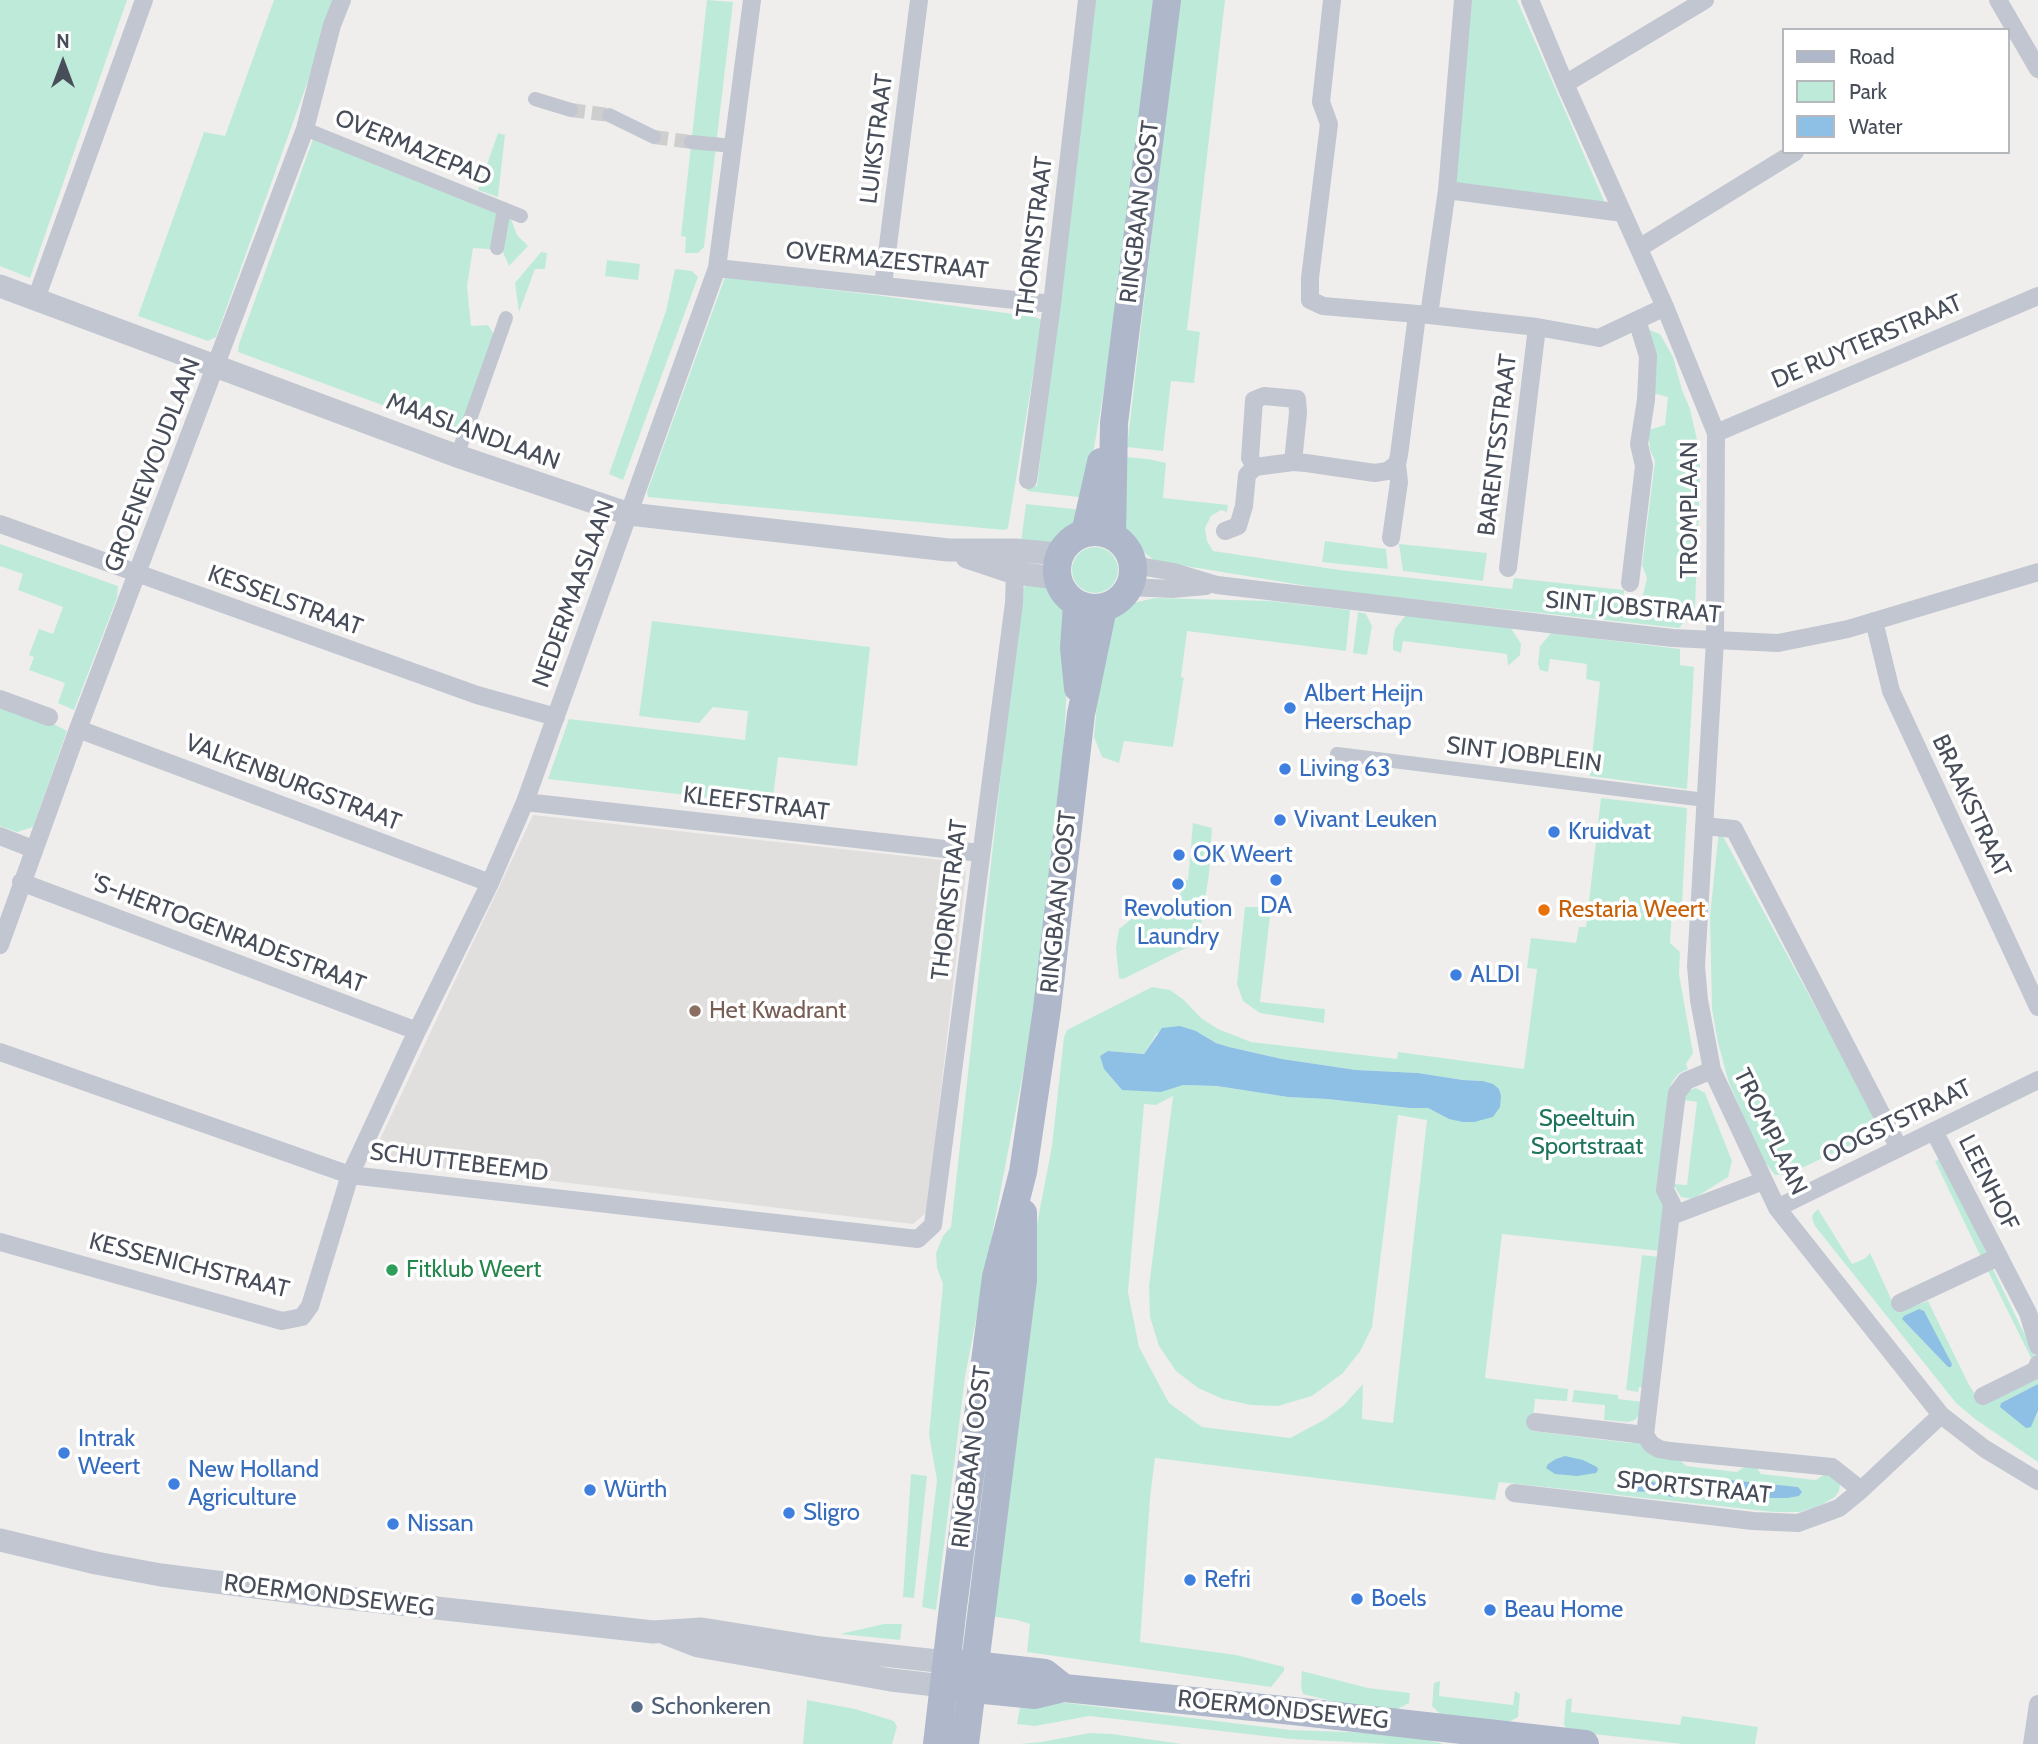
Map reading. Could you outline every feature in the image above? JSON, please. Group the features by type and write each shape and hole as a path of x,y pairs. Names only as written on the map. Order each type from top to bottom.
{"main road":[{"name":"RINGBAAN OOST","path":"1099,534 1092,508 1097,474 1114,423 1167,0"},
{"path":"1099,534 1122,542 1129,551 1131,575 1123,597 1114,604 1090,606 1068,597 1061,588 1058,566 1066,545 1074,537 1099,534"},
{"name":"RINGBAAN OOST","path":"937,1744 996,1277 1023,1172 1047,1009 1081,714 1074,648 1090,606"},
{"name":"RINGBAAN OOST","path":"965,1744 1023,1280 1023,1172"},
{"name":"ROERMONDSEWEG","path":"945,1674 974,1677 1045,1673 1064,1688 1306,1712 1529,1741 1585,1744"}],"street":[{"path":"36,299 144,0"},
{"name":"GROENEWOUDLAAN","path":"0,945 33,849 305,128 332,25 342,0"},
{"name":"NEDERMAASLAAN","path":"351,1175 490,883 525,802 717,268 752,0"},
{"name":"LUIKSTRAAT","path":"884,285 919,0"},
{"name":"THORNSTRAAT","path":"1028,480 1052,304 1087,0"},
{"path":"1332,0 1321,102 1329,124 1310,278 1310,300 1323,306 1537,327 1599,338 1665,307"},
{"path":"1391,538 1399,482 1397,464 1447,190 1463,0"},
{"name":"TROMPLAAN","path":"1530,0 1665,307 1716,433 1714,640 1696,966 1699,1000 1712,1070 1777,1208 1941,1415 1985,1449 2038,1481"},
{"path":"1565,84 1705,0"},
{"path":"1998,0 2005,26"},
{"path":"2010,33 2038,69"},
{"path":"535,99 571,110"},
{"path":"609,115 653,138"},
{"name":"OVERMAZEPAD","path":"305,128 521,216"},
{"path":"691,142 733,146"},
{"path":"1639,248 1792,154"},
{"path":"1447,190 1623,213"},
{"name":"OVERMAZEPAD","path":"497,248 504,209"},
{"name":"OVERMAZESTRAAT","path":"717,268 1052,304"},
{"name":"MAASLANDLAAN","path":"0,286 457,456 629,514 947,550 1015,550 1058,566"},
{"name":"DE RUYTERSTRAAT","path":"1716,433 2038,296"},
{"path":"457,456 506,318"},
{"name":"TROMPLAAN","path":"1630,583 1644,466 1639,444 1646,400 1648,356 1637,320"},
{"name":"BARENTSSTRAAT","path":"1508,568 1537,327"},
{"path":"1255,467 1250,458 1254,400 1264,396 1297,399 1293,462"},
{"path":"1225,531 1238,526 1244,506 1247,475 1255,467 1293,462 1375,473 1387,471 1397,464"},
{"name":"KESSELSTRAAT","path":"0,524 477,695 556,717"},
{"name":"MAASLANDLAAN","path":"947,550 1015,573 1058,566"},
{"name":"SINT JOBSTRAAT","path":"1131,575 1145,567 1217,584 1547,625 1778,643 1848,629 2038,572"},
{"name":"THORNSTRAAT","path":"928,1232 933,1225 1014,603 1015,573"},
{"name":"SINT JOBSTRAAT","path":"1131,575 1172,589 1217,584"},
{"name":"BRAAKSTRAAT","path":"1874,621 1891,691 2038,1007"},
{"path":"0,699 49,717"},
{"name":"VALKENBURGSTRAAT","path":"78,729 490,883"},
{"name":"SINT JOBPLEIN","path":"1337,754 1706,800"},
{"name":"KLEEFSTRAAT","path":"525,802 981,853"},
{"path":"1704,826 1734,829 1899,1148"},
{"path":"0,836 33,849"},
{"name":"'S-HERTOGENRADESTRAAT","path":"21,882 418,1031"},
{"name":"SCHUTTEBEEMD","path":"0,1052 351,1175 902,1239 918,1240 928,1232"},
{"name":"SPORTSTRAAT","path":"1712,1070 1686,1082 1677,1093 1665,1190 1672,1204 1671,1216 1646,1435 1651,1444 1670,1451 1832,1467 1861,1490"},
{"name":"OOGSTSTRAAT","path":"1777,1208 2038,1080"},
{"name":"LEENHOF","path":"1934,1131 1998,1257 2033,1313 2038,1346"},
{"name":"KESSENICHSTRAAT","path":"0,1242 282,1321 302,1317 310,1306 351,1175"},
{"path":"1671,1216 1763,1181"},
{"name":"LEENHOF","path":"1900,1303 1998,1257"},
{"path":"1983,1396 2036,1370 2038,1364"},
{"name":"SPORTSTRAAT","path":"1514,1493 1753,1521 1798,1523 1839,1508 1941,1415"},
{"name":"SPORTSTRAAT","path":"1535,1422 1646,1435"},
{"name":"ROERMONDSEWEG","path":"0,1540 161,1575 661,1632 702,1629 821,1648 945,1674"},
{"path":"2032,1744 2038,1704"}],"shaded area":[{"name":"Het Kwadrant","path":"533,815 959,862 966,873 927,1212 913,1224 385,1161 375,1150"}],"green space":[{"path":"0,0 127,0 30,278 0,266"},
{"path":"274,0 337,0 216,337 208,341 138,316 204,132 225,136"},
{"path":"707,0 733,2 704,247 698,253 685,253 686,237 681,236"},
{"path":"1094,0 1158,0 1117,312 1087,498 1027,491 1028,485 1037,486"},
{"path":"1179,0 1225,0 1187,330 1200,332 1194,383 1171,381 1163,451 1127,447"},
{"path":"1469,0 1517,0 1605,203 1453,185"},
{"path":"498,133 505,135 498,197 478,190"},
{"path":"313,139 511,219 517,235 528,246 509,266 502,250 473,248 467,286 471,326 488,325 495,336 461,434 238,352"},
{"path":"541,252 547,253 545,269 535,269 519,312 515,283"},
{"path":"607,260 640,264 638,280 605,276"},
{"path":"675,269 692,271 698,277 623,480 609,474 666,311"},
{"path":"725,277 875,295 1042,320 1008,528 1005,530 648,497 647,492"},
{"path":"1644,328 1660,334 1673,357 1698,444 1700,474 1695,608 1679,628 1338,591 1155,561 1140,549 1127,532 1120,514 1125,457 1148,459 1166,463 1163,498 1228,505 1227,512 1221,510 1211,516 1205,528 1207,541 1213,551 1340,570 1512,589 1514,578 1624,590 1623,601 1641,603 1647,578 1642,565 1655,461 1650,450 1648,430 1665,425 1668,397 1652,393"},
{"path":"1026,504 1083,510 1076,524 1049,544 1021,543"},
{"path":"1325,541 1386,549 1388,569 1322,562"},
{"path":"0,544 118,586 117,598 74,710 58,703 65,683 29,670 34,657 29,655 39,629 53,634 63,607 18,590 23,574 0,566"},
{"path":"1399,544 1487,553 1483,581 1403,571"},
{"path":"1095,547 1111,554 1118,570 1111,586 1095,593 1079,586 1072,570 1079,554"},
{"path":"1027,584 1045,587 1054,594 1068,617 1070,631 1061,796 1035,1010 965,1377 936,1610 922,1607 937,1480 929,1435 943,1284 937,1268 936,1253 943,1236 951,1227 1021,591"},
{"path":"1155,598 1271,601 1350,610 1346,651 1187,631 1181,677 1184,678 1173,747 1124,741 1119,763 1102,757 1094,737 1102,649 1114,616 1133,603"},
{"path":"1358,612 1366,614 1372,626 1367,655 1353,653"},
{"path":"1406,615 1511,628 1521,644 1520,655 1508,666 1507,654 1403,641 1401,653 1393,650 1393,641 1395,629"},
{"path":"652,621 870,647 857,766 778,757 772,805 548,779 569,719 745,740 748,711 713,707 699,723 639,716"},
{"path":"1551,633 1680,649 1680,665 1694,667 1687,789 1590,776 1600,682 1586,679 1587,664 1550,659 1548,672 1540,670 1540,646"},
{"path":"0,705 67,731 33,827 17,832 0,826"},
{"name":"Speeltuin Sportstraat","path":"1601,798 1687,808 1682,904 1672,911 1670,943 1680,952 1679,974 1693,1053 1686,1064 1688,1069 1678,1074 1671,1084 1658,1183 1665,1211 1661,1251 1502,1234 1485,1378 1568,1389 1567,1401 1535,1399 1532,1431 1638,1442 1679,1459 1686,1466 1737,1472 1746,1466 1756,1467 1761,1474 1816,1480 1825,1474 1832,1475 1838,1479 1840,1485 1835,1497 1800,1512 1774,1512 1499,1482 1495,1500 1155,1458 1140,1642 1236,1655 1284,1667 1284,1671 1271,1687 1027,1652 1030,1624 990,1616 1032,1250 1052,1146 1067,1030 1152,987 1170,990 1201,1018 1218,1029 1251,1042 1397,1059 1398,1052 1524,1069 1537,969 1527,968 1531,938 1576,943 1579,927 1586,927","holes":["1196,1031 1216,1043 1282,1059 1356,1070 1418,1073 1483,1081 1449,1119 1428,1108 1288,1097 1217,1086 1183,1085 1122,1090 1104,1069 1108,1051 1144,1054 1157,1033","1173,1096 1149,1286 1150,1317 1159,1346 1176,1371 1198,1388 1223,1399 1251,1405 1278,1406 1312,1396 1343,1373 1361,1350 1372,1327 1398,1115 1427,1120 1393,1423 1362,1419 1363,1384 1343,1406 1324,1420 1290,1438 1202,1427 1169,1403 1139,1347 1128,1292 1144,1104 1156,1105","1704,1477 1798,1487 1799,1496 1763,1498 1731,1493 1701,1480"]},
{"path":"1193,823 1212,828 1209,874 1200,932 1194,944 1123,979 1119,978 1116,948 1119,929 1140,912 1148,918 1181,893 1182,879 1188,880"},
{"path":"1719,829 1882,1130 1789,1174 1775,1175 1762,1159 1729,1083 1718,1043 1712,1009 1710,916"},
{"path":"1245,907 1271,907 1260,1002 1325,1009 1324,1023 1260,1013 1243,1001 1237,984"},
{"path":"1696,1088 1705,1093 1732,1161 1728,1177 1693,1199 1681,1197 1673,1184 1687,1185 1697,1102 1684,1100 1687,1091"},
{"path":"1941,1159 1987,1254 1981,1257 1935,1161"},
{"path":"1818,1209 1852,1264 1870,1253 1897,1312 1928,1301 1979,1400 1994,1400 2038,1379 2038,1384 2001,1403 2031,1427 2038,1412 2038,1462 1956,1403 1815,1226 1813,1214","holes":["1919,1310 1924,1312 1952,1364 1950,1367 1902,1319"]},
{"path":"1642,1255 1660,1257 1645,1388 1639,1387 1638,1392 1626,1390"},
{"path":"1993,1269 2035,1356 2031,1358 1988,1271"},
{"path":"1574,1390 1618,1395 1618,1399 1643,1402 1641,1413 1635,1420 1628,1422 1604,1420 1605,1405 1572,1402"},
{"path":"911,1474 927,1476 914,1598 903,1597"},
{"path":"884,1624 902,1624 900,1640 840,1634"},
{"path":"1302,1671 1368,1688 1410,1693 1409,1703 1396,1710 1343,1704 1303,1694"},
{"path":"1440,1681 1439,1696 1513,1705 1515,1691 1520,1694 1518,1717 1505,1724 1441,1715 1432,1706 1434,1683"},
{"path":"1572,1698 1571,1712 1680,1725 1682,1716 1758,1727 1755,1744 1683,1744 1567,1731 1564,1724 1566,1700"},
{"path":"807,1700 855,1709 894,1721 897,1727 892,1744 803,1744"},
{"path":"1021,1702 1068,1703 1290,1730 1405,1734 1444,1744 1291,1739 1089,1716 1035,1726 1017,1724"},
{"path":"1090,1733 1112,1734 1182,1744 1020,1744"}],"water":[{"path":"1180,1026 1196,1031 1216,1043 1282,1059 1356,1070 1418,1073 1483,1081 1499,1089 1500,1107 1493,1117 1463,1122 1449,1119 1428,1108 1288,1097 1217,1086 1183,1085 1161,1092 1122,1090 1104,1069 1100,1056 1108,1051 1144,1054 1162,1028"},
{"path":"1919,1309 1924,1311 1952,1364 1951,1367 1902,1319"},
{"path":"2038,1384 2038,1411 2031,1427 2026,1428 2000,1407 2001,1403"},
{"path":"1565,1456 1583,1460 1598,1470 1596,1473 1577,1476 1555,1474 1546,1468 1548,1464"},
{"path":"1700,1477 1798,1487 1802,1492 1799,1496 1787,1498 1763,1498 1731,1493 1701,1480"},
{"path":"1647,1481 1667,1484 1681,1495 1672,1497 1627,1489 1633,1484"}],"tunnel":[{"path":"571,110 609,115"},
{"path":"654,137 691,142"}],"place":[{"name":"Albert Heijn Heerschap","path":"1290,708"},
{"name":"Living 63","path":"1285,769"},
{"name":"Vivant Leuken","path":"1280,820"},
{"name":"Kruidvat","path":"1554,832"},
{"name":"OK Weert","path":"1179,855"},
{"name":"DA","path":"1276,880"},
{"name":"Revolution Laundry","path":"1178,884"},
{"name":"Restaria Weert","path":"1544,910"},
{"name":"ALDI","path":"1456,975"},
{"name":"Het Kwadrant","path":"695,1011"},
{"name":"Fitklub Weert","path":"392,1270"},
{"name":"Intrak Weert","path":"64,1453"},
{"name":"New Holland Agriculture","path":"174,1484"},
{"name":"Würth","path":"590,1490"},
{"name":"Sligro","path":"789,1513"},
{"name":"Nissan","path":"393,1524"},
{"name":"Refri","path":"1190,1580"},
{"name":"Boels","path":"1357,1599"},
{"name":"Beau Home","path":"1490,1610"},
{"name":"Schonkeren","path":"637,1707"}]}
